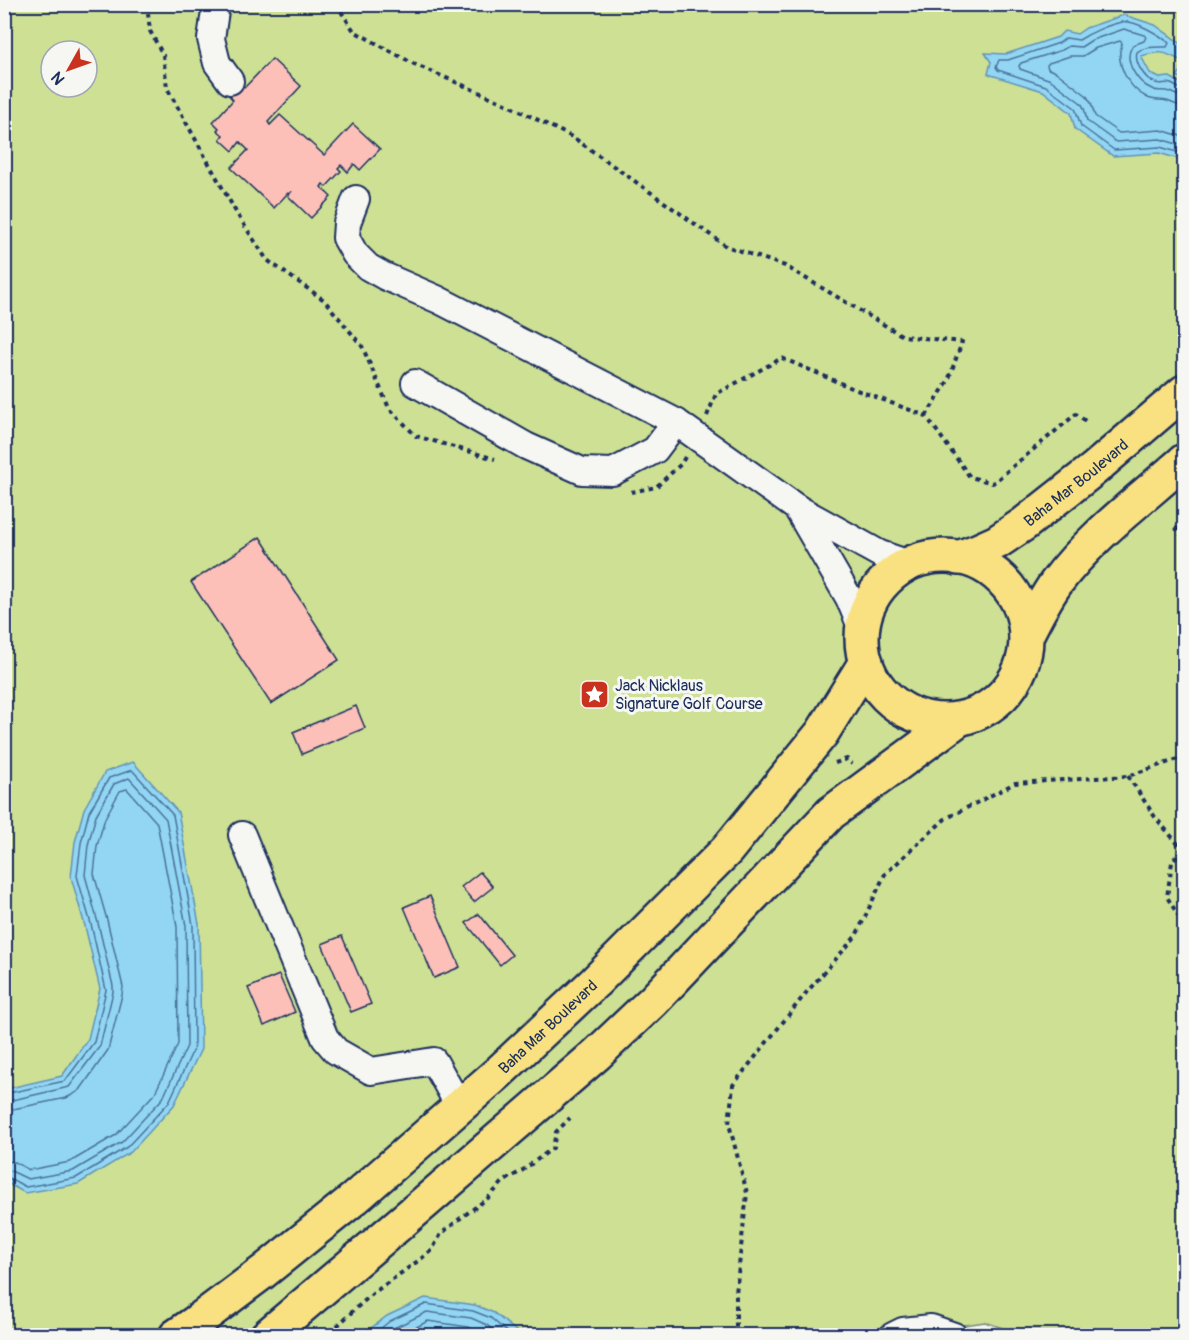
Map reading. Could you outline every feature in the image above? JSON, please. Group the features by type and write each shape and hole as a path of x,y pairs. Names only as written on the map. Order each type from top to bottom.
{"main road":[{"name":"Baha Mar Boulevard","path":"958,558 997,542 1024,524 1094,469 1185,392"},
{"path":"1026,636 1056,583 1092,541 1185,461"},
{"path":"941,556 976,563 992,572 1006,585 1016,600 1023,618 1026,636 1024,655 1018,674 1008,690 994,704 959,719 942,721 925,718 895,703 882,692 872,678 862,646 862,629 866,613 882,584 895,572 909,564 925,558 941,556"},
{"name":"Baha Mar Boulevard","path":"176,1335 263,1272 355,1198 498,1073 595,982 727,850 822,733 866,662"},
{"path":"267,1335 597,1054 653,1001 831,813 959,719"}],"lane":[{"path":"216,4 211,39 217,63 230,81"},
{"path":"356,199 347,223 346,238 355,254 368,267 439,300 676,422 797,508 870,549 909,564"},
{"path":"415,383 526,446 582,471 613,472 655,450 676,422"},
{"path":"797,508 844,590 862,629"},
{"path":"242,835 325,1038 336,1051 371,1071 434,1061 459,1106"},
{"path":"893,1335 903,1331 931,1328 954,1335"}],"path":[{"path":"336,4 354,31 414,64 504,103 574,138 726,246 785,266 903,336 962,342 948,381 926,416 970,477 993,483 1076,414 1088,423"},
{"path":"1175,527 1185,538"},
{"path":"809,748 829,765 847,759 871,784"},
{"path":"736,1335 736,1293 747,1193 729,1124 733,1085 806,993 856,936 885,874 945,819 1015,783 1128,776 1185,756"},
{"path":"1128,776 1155,817 1183,849 1172,861 1167,897 1185,925"},
{"path":"322,1335 334,1329 376,1291 432,1250 441,1234 488,1198 503,1182 524,1170 553,1148 556,1132 575,1113"}],"green space":[{"name":"Jack Nicklaus Signature Golf Course","path":"5,5 1184,5 1184,1335 1023,1335 985,1322 889,1336 34,1336 28,1329 10,1329 5,1326 5,1306 11,1308 4,1301"}],"water":[{"path":"1124,15 1155,25 1184,46 1184,80 1177,76 1181,71 1181,61 1162,53 1141,56 1150,73 1159,78 1170,77 1184,85 1184,157 1182,160 1159,153 1113,156 1075,129 1071,113 1043,91 988,74 991,62 985,53 1006,54 1058,37 1064,31 1077,34 1086,28"},
{"path":"133,762 178,812 199,924 201,1049 174,1105 131,1152 78,1184 25,1193 5,1182 5,1089 62,1076 88,1039 100,989 71,877 75,842 84,809 105,772"},
{"path":"425,1298 475,1305 494,1313 521,1335 362,1335 387,1316"}],"building":[{"path":"272,59 301,86 268,122 270,125 280,115 324,155 353,124 380,149 360,170 354,164 348,172 341,165 338,168 341,171 326,187 323,184 321,187 331,197 311,218 288,196 292,191 274,208 231,168 248,150 240,142 233,151 220,139 223,135 213,122 233,100 227,93 238,81 245,87"},
{"path":"260,537 339,660 271,704 191,582"},
{"path":"356,706 365,728 302,754 293,732"},
{"path":"480,872 493,887 474,902 461,887"},
{"path":"430,896 460,967 434,978 404,907"},
{"path":"479,914 512,955 500,965 466,923"},
{"path":"342,936 371,1004 351,1012 322,944"},
{"path":"279,975 295,1012 264,1026 248,988"}],"place":[{"name":"Jack Nicklaus Signature Golf Course","path":"594,694"}]}
